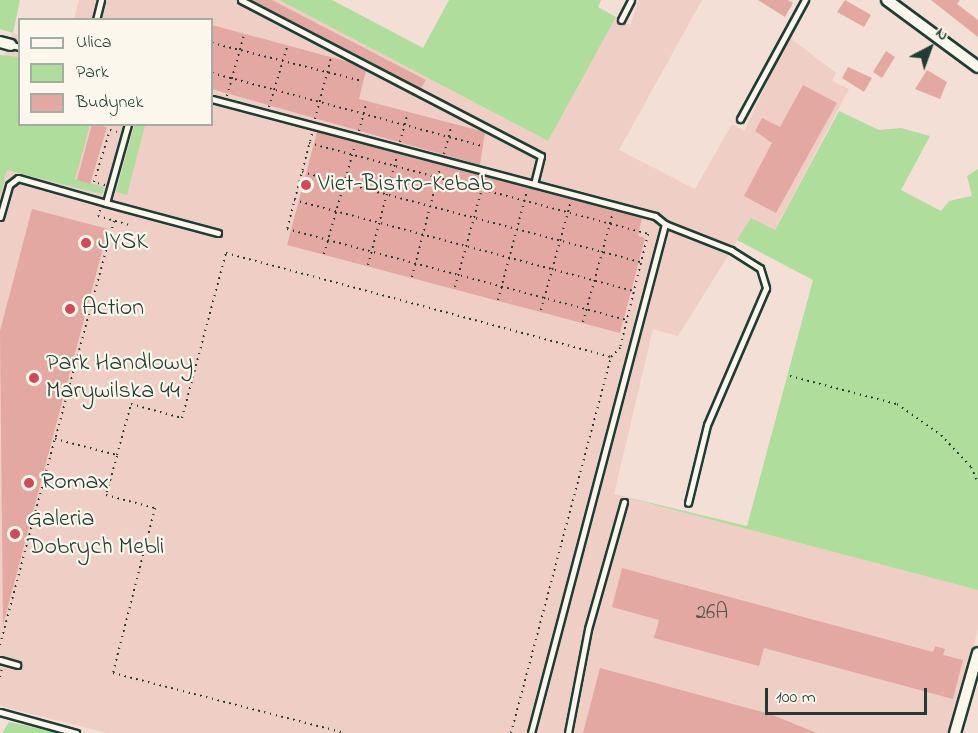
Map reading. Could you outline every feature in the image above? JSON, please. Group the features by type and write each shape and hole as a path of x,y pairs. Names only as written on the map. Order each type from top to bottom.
{"street":[{"path":"887,0 978,66"},
{"path":"956,733 978,653"}],"lane":[{"path":"96,18 100,0"},
{"path":"241,0 541,156 534,184"},
{"path":"621,20 631,0"},
{"path":"740,119 805,0"},
{"path":"213,99 614,206 731,250 760,268 766,288 706,425 688,503"},
{"path":"106,203 127,126"},
{"path":"0,217 9,185 18,178 218,233"},
{"path":"531,733 665,224"},
{"path":"568,733 588,629 624,502"},
{"path":"0,660 16,665"},
{"path":"0,712 76,733"}],"path":[{"path":"226,103 244,35"},
{"path":"213,43 362,81"},
{"path":"267,114 287,47"},
{"path":"331,58 287,229 626,320"},
{"path":"213,74 483,146"},
{"path":"324,254 367,102"},
{"path":"368,265 408,113"},
{"path":"412,277 452,125"},
{"path":"302,132 311,134"},
{"path":"309,143 648,234 620,348"},
{"path":"301,171 641,262"},
{"path":"455,287 486,172"},
{"path":"498,300 527,190 518,180"},
{"path":"541,310 572,195"},
{"path":"294,200 634,291"},
{"path":"583,322 614,206"},
{"path":"0,645 114,221"},
{"path":"345,733 113,673 155,508 106,495 131,404 182,418 226,254 611,357"},
{"path":"511,733 611,357 620,348 634,344"},
{"path":"790,376 897,404 941,435 971,467 978,483"},
{"path":"55,439 117,455"}],"shaded area":[{"path":"79,0 279,0 548,141 616,17 630,25 639,0 702,0 619,150 695,189 732,124 744,131 789,37 836,73 832,81 849,89 774,231 751,219 678,336 653,329 614,494 978,590 978,630 949,733 107,733 0,706 0,66 13,33 18,35 18,126 213,126 213,18 74,18"}],"green space":[{"path":"0,0 20,0 13,33 0,29"},
{"path":"279,0 332,0 423,48 449,0 601,0 598,7 616,17 548,141"},
{"path":"0,55 18,57 18,126 90,126 75,179 104,187 102,194 7,170 0,195"},
{"path":"839,111 879,130 901,128 930,136 901,190 941,211 949,201 972,196 967,176 978,169 978,590 614,494 747,526 813,280 737,240 751,218 775,230"},
{"path":"134,126 145,126 127,195 116,192"},
{"path":"9,722 50,731 58,733 2,733"}],"building":[{"path":"252,0 272,0 426,80 421,88"},
{"path":"758,0 788,0 793,3 785,17"},
{"path":"845,0 871,15 864,27 837,12"},
{"path":"931,0 960,0 957,4 978,20 978,37"},
{"path":"213,25 349,62 366,71 359,99 485,132 480,165 213,89"},
{"path":"886,51 895,57 882,78 873,72"},
{"path":"848,67 872,78 864,92 842,78"},
{"path":"927,70 947,82 940,99 915,89"},
{"path":"803,85 837,103 776,213 744,196 772,143 755,131 762,118 780,127"},
{"path":"91,126 107,127 90,184 77,180"},
{"path":"317,132 642,218 638,236 645,238 620,333 287,245"},
{"name":"Park Handlowy Marywilska 44","path":"32,209 108,229 3,625 0,331"},
{"path":"622,568 933,652 935,646 945,649 943,655 963,660 953,699 764,648 759,666 654,638 659,620 612,607"},
{"path":"600,668 770,714 817,733 583,733"}],"place":[{"name":"Viet-Bistro-Kebab","path":"306,185"},
{"name":"JYSK","path":"86,243"},
{"name":"Action","path":"70,309"},
{"name":"Park Handlowy Marywilska 44","path":"34,378"},
{"name":"Romax","path":"29,483"},
{"name":"Galeria Dobrych Mebli","path":"15,534"}]}
